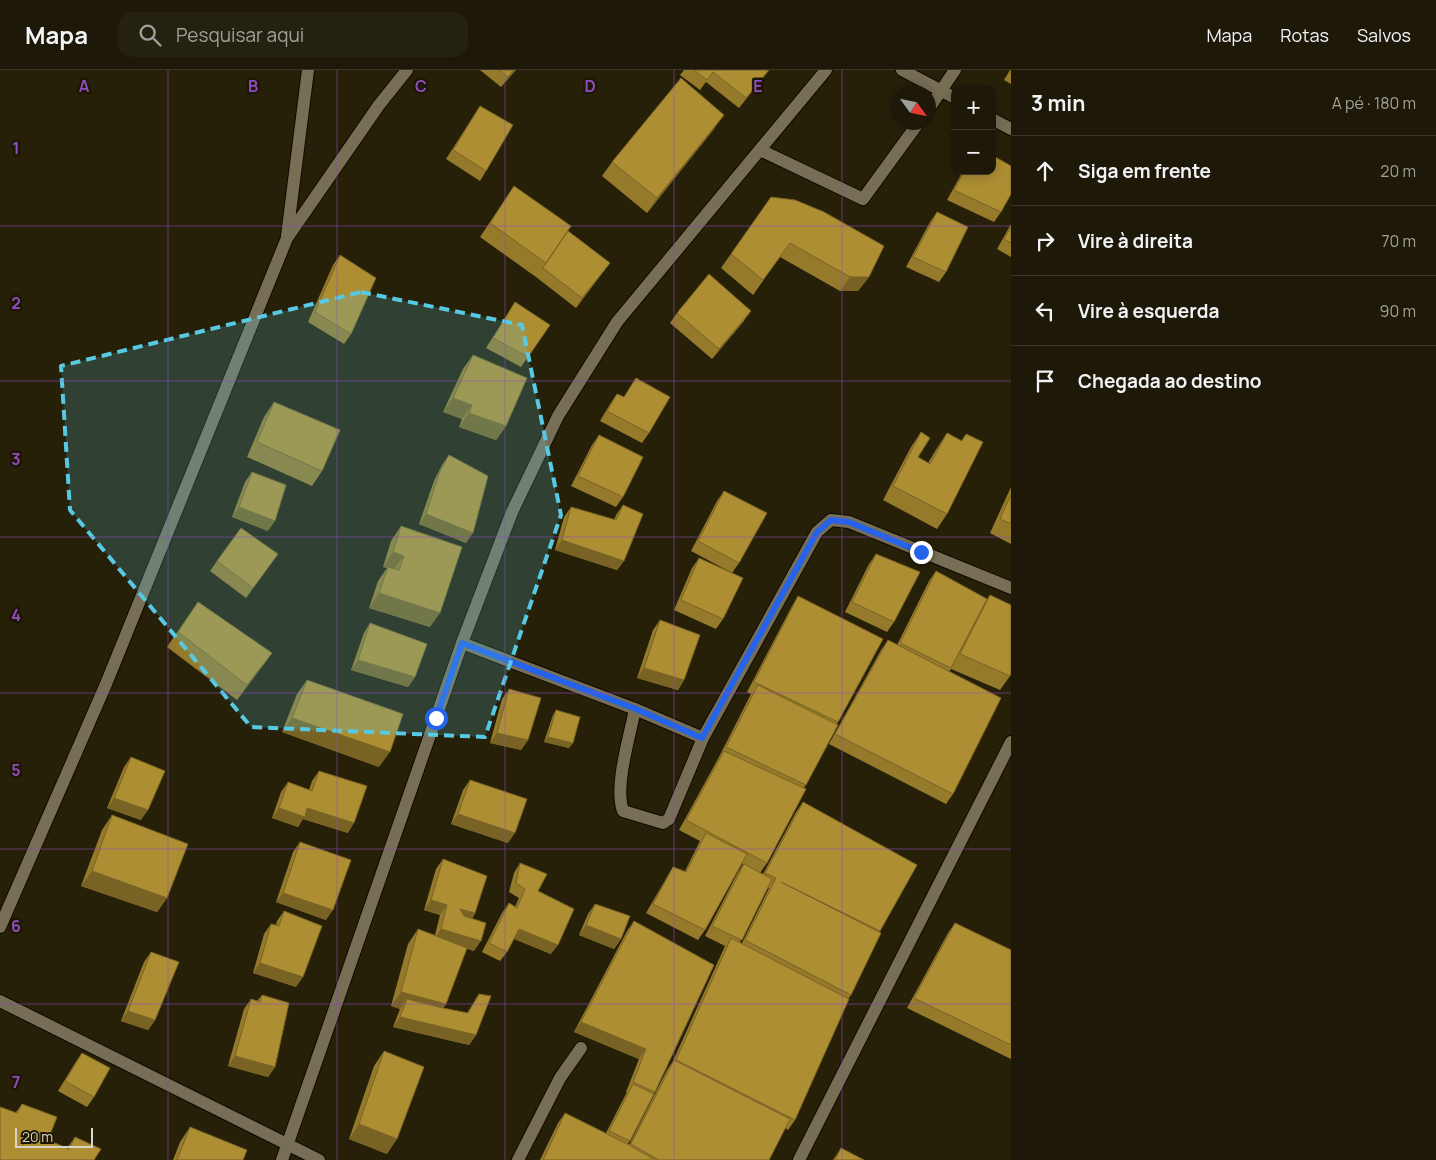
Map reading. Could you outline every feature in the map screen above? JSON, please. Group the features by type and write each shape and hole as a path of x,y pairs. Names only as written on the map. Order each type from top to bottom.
{"street":[{"path":"287,238 308,70"},
{"path":"0,928 106,684 287,238 378,105 407,70"},
{"path":"282,1160 462,643 512,512 558,416 617,322 826,70"},
{"path":"902,70 951,96"},
{"path":"936,99 956,70"},
{"path":"996,121 1011,129"},
{"path":"760,150 863,199 913,130"},
{"path":"636,709 621,782 620,802 623,811 663,823 669,819 702,738 817,532 831,520 849,522 1011,588"},
{"path":"462,643 636,709 702,738"},
{"path":"799,1160 1011,742"},
{"path":"0,1001 319,1160"},
{"path":"518,1160 560,1078 582,1048"}],"highlighted area":[{"path":"361,292 522,325 561,515 485,737 251,727 70,510 61,366"}],"building":[{"path":"499,70 514,70 508,77"},
{"path":"694,70 769,70 746,98 713,72 707,80"},
{"path":"681,78 724,115 657,198 612,162"},
{"path":"480,106 513,125 486,171 453,150"},
{"path":"996,157 1011,166 1011,194 1001,212 954,190 962,175 996,175"},
{"path":"514,186 571,226 546,263 490,223"},
{"path":"771,197 795,200 824,212 884,246 869,277 850,277 790,243 763,280 731,254"},
{"path":"937,212 968,227 946,272 913,257"},
{"path":"1011,227 1011,243 1004,239"},
{"path":"568,231 610,263 582,298 543,268"},
{"path":"340,255 376,278 351,334 315,312"},
{"path":"709,274 751,311 719,349 677,313"},
{"path":"515,302 550,325 528,357 493,338"},
{"path":"473,355 527,378 506,426 469,413 472,405 453,398"},
{"path":"636,378 670,397 649,433 607,411 617,394 624,397"},
{"path":"274,402 340,430 322,471 257,442"},
{"path":"921,432 930,438 918,457 930,464 947,433 962,441 966,434 983,442 947,514 893,486"},
{"path":"599,435 643,457 623,497 578,476"},
{"path":"449,455 488,476 473,533 426,514 440,471"},
{"path":"252,472 286,485 275,521 239,507"},
{"path":"724,491 767,513 739,563 698,541"},
{"path":"1011,495 1011,524 1000,519"},
{"path":"623,505 643,514 624,561 562,540 571,507 616,520"},
{"path":"401,526 462,547 440,613 379,593 388,567 399,570 404,556 393,552"},
{"path":"241,528 278,554 253,588 217,561"},
{"path":"876,554 920,572 894,622 852,602"},
{"path":"699,558 743,578 723,619 681,600"},
{"path":"936,571 987,599 951,668 900,643"},
{"path":"990,595 1011,605 1010,676 960,654"},
{"path":"798,596 883,639 838,722 754,682"},
{"path":"198,602 272,653 247,685 178,632"},
{"path":"660,620 700,635 684,680 644,668"},
{"path":"370,623 427,644 415,677 358,660"},
{"path":"888,640 1001,698 953,794 835,734"},
{"path":"307,680 403,714 390,752 292,718"},
{"path":"758,685 838,725 806,785 726,747"},
{"path":"509,689 541,698 528,740 497,733"},
{"path":"556,710 580,717 573,743 548,737"},
{"path":"724,751 806,789 767,863 686,820"},
{"path":"131,757 165,771 148,810 114,798"},
{"path":"319,771 367,786 354,823 307,808 305,817 279,808 288,782 312,791"},
{"path":"470,780 527,799 515,833 458,814"},
{"path":"803,802 917,865 880,931 781,882 881,933 851,995 745,940 776,878 765,873"},
{"path":"112,815 188,844 167,898 92,871"},
{"path":"706,833 747,854 705,930 653,904 673,867 686,872"},
{"path":"300,842 351,860 333,910 283,893"},
{"path":"443,859 487,876 475,913 460,909 464,916 486,923 481,941 441,929 447,905 431,900"},
{"path":"520,863 547,874 538,891 574,909 558,945 519,929 507,952 489,943 509,903 517,908 525,889 516,883"},
{"path":"744,864 772,879 742,940 712,926"},
{"path":"595,904 630,916 621,939 586,925"},
{"path":"284,911 322,926 303,977 260,963 271,924 279,926"},
{"path":"634,921 714,965 655,1092 633,1082 646,1049 581,1022"},
{"path":"955,923 1011,950 1011,1045 914,998"},
{"path":"418,929 467,948 446,1004 401,992"},
{"path":"731,938 849,999 795,1120 676,1060"},
{"path":"151,952 179,962 155,1020 128,1011"},
{"path":"479,994 491,996 476,1035 400,1017 407,999 468,1013"},
{"path":"262,995 289,1003 275,1067 235,1056 251,999 260,1002"},
{"path":"384,1051 424,1067 397,1139 359,1124"},
{"path":"82,1053 110,1068 94,1097 65,1081"},
{"path":"674,1060 790,1119 769,1160 659,1160 631,1144"},
{"path":"633,1084 654,1094 630,1141 609,1131"},
{"path":"22,1104 57,1117 48,1140 69,1149 75,1137 101,1149 94,1160 0,1160 0,1107 17,1113"},
{"path":"565,1113 629,1145 655,1160 543,1160"},
{"path":"190,1127 247,1150 243,1160 177,1160"},
{"path":"841,1148 864,1160 835,1160"}],"route":[{"path":"436,718 462,643 636,709 702,738 817,532 831,520 849,522 921,552"}]}
